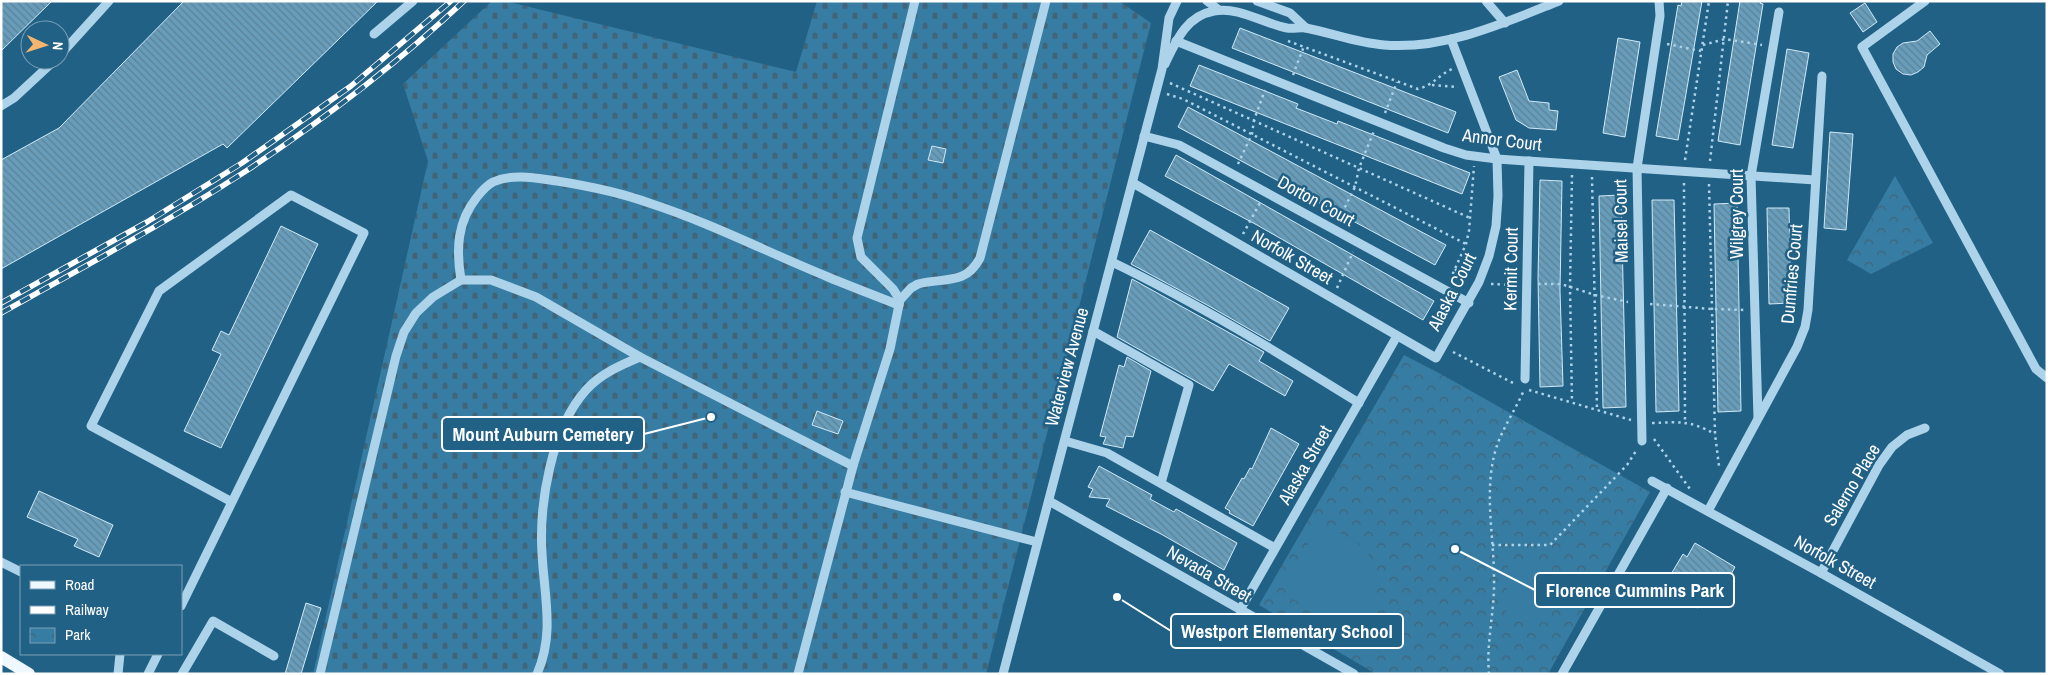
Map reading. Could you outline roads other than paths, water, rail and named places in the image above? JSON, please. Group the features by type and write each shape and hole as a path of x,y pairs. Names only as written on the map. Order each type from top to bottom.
{"main road":[{"path":"1,657 29,674"}],"street":[{"path":"70,44 109,1"},
{"path":"374,34 413,1"},
{"path":"900,302 894,289 861,257 857,238 915,1"},
{"path":"798,674 845,492 890,349 900,302 911,288 918,284 966,276 974,270 980,258 1046,1"},
{"name":"Waterview Avenue","path":"1003,674 1133,183 1160,74 1168,22 1172,9 1178,1"},
{"path":"1207,1 1219,10 1236,12 1288,28 1306,28 1384,45 1412,45 1451,39 1505,23 1559,1"},
{"path":"1257,1 1290,13 1306,28"},
{"path":"1486,1 1505,23"},
{"name":"Maisel Court","path":"1642,441 1637,168 1660,16 1659,1"},
{"path":"1925,1 1862,47 2036,369 2047,378"},
{"name":"Waterview Avenue","path":"1160,74 1176,41 1188,24 1208,12 1219,10"},
{"name":"Wilgrey Court","path":"1758,418 1751,176 1779,12"},
{"name":"Alaska Court","path":"1436,358 1480,282 1489,256 1496,226 1498,196 1497,159 1451,39"},
{"name":"Annor Court","path":"1176,41 1379,123 1444,148 1475,156 1815,180"},
{"path":"1,106 14,98 44,70"},
{"name":"Dumfries Court","path":"1708,511 1798,347 1805,328 1808,310 1822,76"},
{"name":"Dorton Court","path":"1144,136 1179,145 1469,303"},
{"name":"Kermit Court","path":"1525,379 1529,161"},
{"path":"461,280 458,259 460,231 466,211 492,182 512,177 534,178 596,187 648,202 703,223 828,278 900,302"},
{"name":"Norfolk Street","path":"1133,183 1436,358"},
{"path":"182,604 364,233 292,195 159,291 91,426 232,502"},
{"path":"1112,262 1274,351 1359,403"},
{"path":"320,674 393,366 401,340 416,313 432,297 461,280 491,280 514,287 536,297 640,357 853,466"},
{"path":"1093,331 1189,386 1161,483"},
{"name":"Alaska Street","path":"1240,610 1397,336"},
{"path":"537,674 546,648 548,631 541,519 558,438 572,409 586,390 619,366 640,357"},
{"name":"Salerno Place","path":"1821,573 1879,464 1892,447 1907,435 1926,428"},
{"path":"1064,441 1106,453 1276,548"},
{"name":"Norfolk Street","path":"1652,481 1821,573 2000,674"},
{"path":"1562,674 1667,488"},
{"path":"845,492 1037,542"},
{"name":"Nevada Street","path":"1049,501 1354,674"},
{"path":"1,562 20,572"},
{"path":"182,674 213,621 274,656"},
{"path":"118,674 120,655"},
{"path":"148,674 158,655"}],"railway":[{"path":"1,303 147,222 242,163 351,86 451,1"},
{"path":"1,313 156,226 246,171 303,132 386,69 464,1"}],"place":[{"name":"Mount Auburn Cemetery","path":"711,417"},
{"name":"Florence Cummins Park","path":"1455,549"},
{"name":"Westport Elementary School","path":"1117,597"}]}
